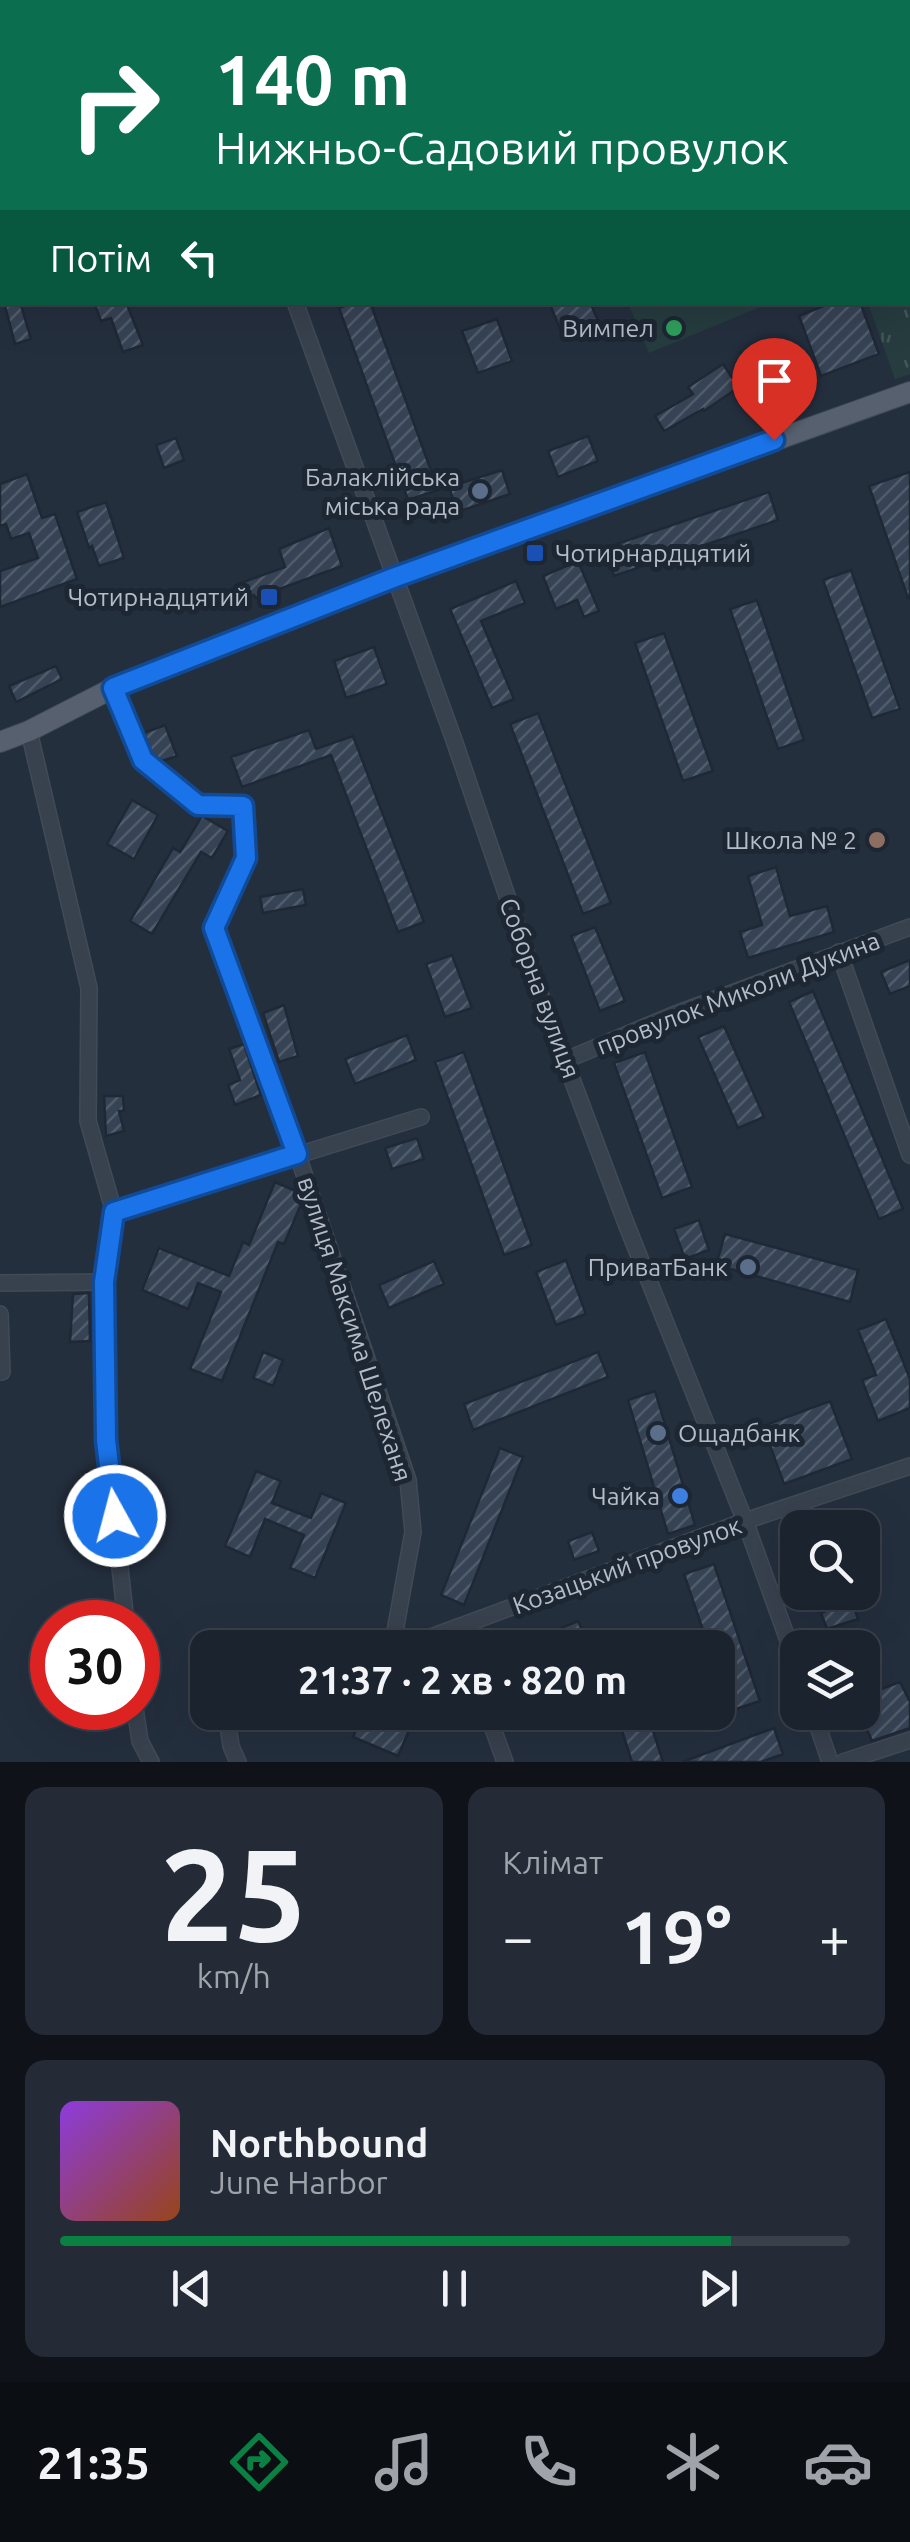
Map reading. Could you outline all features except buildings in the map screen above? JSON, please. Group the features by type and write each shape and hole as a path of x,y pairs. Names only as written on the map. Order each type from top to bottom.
{"main road":[{"path":"0,742 113,688 393,578 910,392"}],"street":[{"name":"Соборна вулиця","path":"296,305 454,740 543,1002 784,1630"},
{"name":"вулиця Максима Шелеханя","path":"113,688 143,760 198,805 243,806 246,858 214,928 297,1154 408,1480 413,1532 395,1630"},
{"path":"29,731 89,988 88,1121 114,1212 104,1282 106,1440 124,1600"},
{"name":"провулок Миколи Дукина","path":"566,1060 673,1014 910,927"},
{"path":"839,952 910,1152"},
{"path":"114,1212 421,1117"},
{"path":"0,1282 104,1282"},
{"path":"0,1314 2,1372"},
{"name":"Козацький провулок","path":"449,1630 910,1466"},
{"path":"138,1730 151,1762"},
{"path":"229,1730 238,1762"},
{"path":"493,1730 504,1762"},
{"path":"819,1730 830,1762"},
{"path":"843,1762 910,1740"}],"green space":[{"name":"Вимпел","path":"629,305 765,305 649,353"},
{"path":"869,305 910,305 910,374 895,379"}],"place":[{"name":"Вимпел","path":"674,328"},
{"name":"Балаклійська міська рада","path":"480,491"},
{"name":"Чотирнардцятий","path":"535,553"},
{"name":"Чотирнадцятий","path":"269,597"},
{"name":"Школа № 2","path":"877,840"},
{"name":"ПриватБанк","path":"748,1267"},
{"name":"Ощадбанк","path":"658,1433"},
{"name":"Чайка","path":"680,1496"}],"route":[{"path":"115,1516 106,1440 104,1282 114,1212 297,1154 214,928 246,858 243,806 198,805 143,760 113,688 393,578 774,440"}]}
